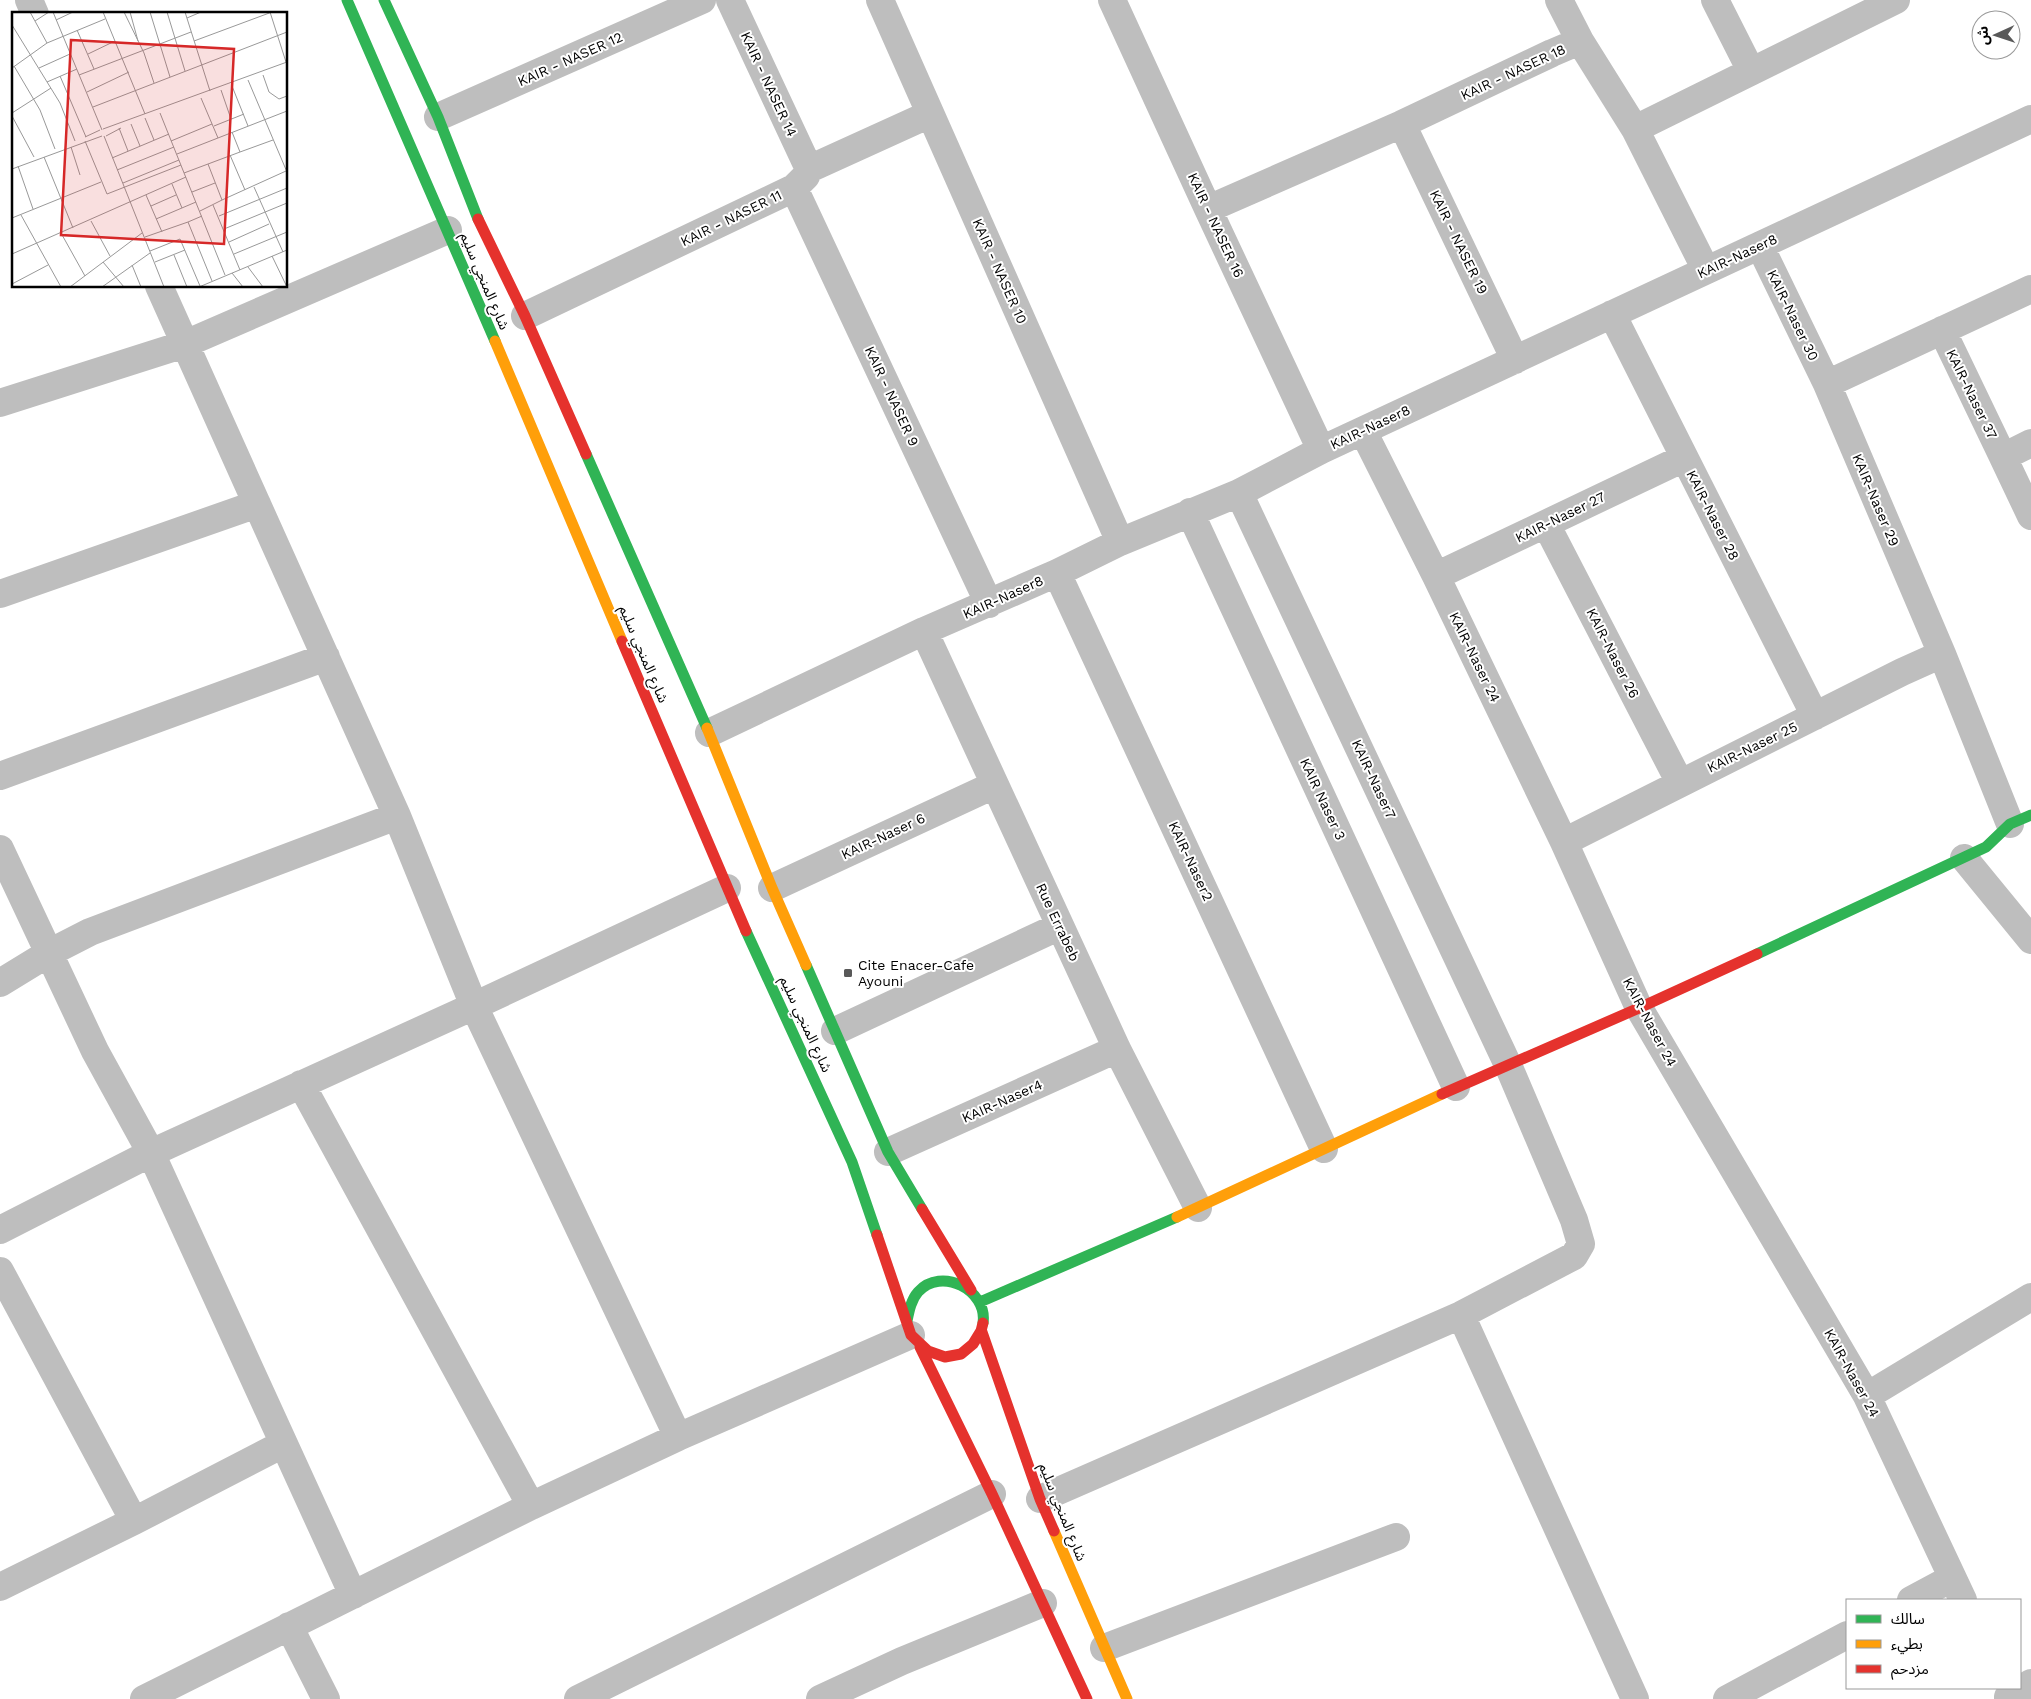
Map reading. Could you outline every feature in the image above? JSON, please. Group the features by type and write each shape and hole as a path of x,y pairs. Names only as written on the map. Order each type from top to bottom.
{"main road":[{"name":"شارع المنجي سليم","path":"347,0 448,230 727,888 852,1162 913,1334 992,1494 1087,1699"},
{"name":"شارع المنجي سليم","path":"384,0 438,117 480,223 525,316 709,732 772,888 888,1152 971,1290"},
{"path":"980,1302 1198,1208 1456,1087 1639,1008 1986,848 2020,819"},
{"path":"944,1280 959,1283 971,1290 980,1302 984,1317 982,1332 974,1345 962,1354 947,1357 933,1355 913,1334 910,1306 913,1299 917,1293 930,1284 944,1280"},
{"name":"شارع المنجي سليم","path":"982,1332 1040,1499 1127,1699"}],"street":[{"path":"29,0 35,12"},
{"name":"KAIR - NASER 12","path":"438,117 702,0"},
{"name":"KAIR - NASER 14","path":"730,0 802,178"},
{"name":"KAIR - NASER 10","path":"880,0 1120,542"},
{"name":"KAIR - NASER 16","path":"1112,0 1321,450"},
{"path":"1559,0 1580,41"},
{"path":"1716,0 1751,71"},
{"path":"1634,130 1883,3"},
{"name":"KAIR - NASER 18","path":"1208,209 1402,124 1580,41 1634,130 1706,270"},
{"name":"KAIR - NASER 11","path":"525,316 930,114"},
{"name":"KAIR-Naser8","path":"709,732 924,631 1057,573 1120,542 1239,493 1321,450 2031,119"},
{"name":"KAIR - NASER 19","path":"1402,124 1515,360"},
{"name":"KAIR - NASER 9","path":"802,178 989,604"},
{"path":"0,404 185,344 448,230"},
{"name":"KAIR-Naser 30","path":"1760,246 1827,384"},
{"path":"160,288 397,816 474,1006 678,1437"},
{"path":"1827,384 2031,289"},
{"name":"KAIR-Naser 28","path":"1612,314 1815,716"},
{"name":"KAIR-Naser 37","path":"1942,330 2031,516"},
{"name":"KAIR-Naser 29","path":"1827,384 1942,654 2020,819"},
{"name":"KAIR-Naser 24","path":"1363,431 1436,576 1564,842 1639,1008 1867,1396 1958,1589"},
{"path":"2003,457 2031,443"},
{"name":"KAIR-Naser 27","path":"1436,576 1684,458"},
{"name":"KAIR-Naser7","path":"1239,493 1508,1065 1574,1220 1581,1244 1574,1256 1461,1315"},
{"path":"0,594 258,504"},
{"name":"KAIR Naser 3","path":"1190,512 1456,1087"},
{"name":"KAIR-Naser 26","path":"1546,524 1680,783"},
{"name":"KAIR-Naser2","path":"1057,573 1324,1149"},
{"name":"Rue Errabeb","path":"924,631 1116,1050 1198,1208"},
{"name":"KAIR-Naser 25","path":"1564,842 1942,654"},
{"path":"0,776 326,657"},
{"name":"KAIR-Naser 6","path":"772,888 994,785"},
{"path":"0,983 49,953 90,932 397,816"},
{"path":"0,849 95,1051 151,1153 354,1595"},
{"path":"1964,858 2031,940"},
{"path":"0,1230 151,1153 727,888"},
{"path":"835,1031 1060,926"},
{"name":"KAIR-Naser4","path":"888,1152 1116,1050"},
{"path":"301,1084 531,1506"},
{"path":"0,1271 134,1521"},
{"path":"1867,1396 2031,1297"},
{"path":"1040,1499 1461,1315 1635,1699"},
{"path":"144,1699 531,1506 678,1437 913,1334"},
{"path":"0,1587 134,1521 283,1444"},
{"path":"578,1699 992,1494"},
{"path":"1104,1648 1396,1537"},
{"path":"1916,1599 1958,1589"},
{"path":"820,1699 902,1662 1043,1603"},
{"path":"289,1626 326,1699"},
{"path":"1727,1699 1846,1635"}],"traffic: fast":[{"path":"347,0 495,341"},
{"path":"384,0 438,117 478,219"},
{"path":"586,454 707,728"},
{"path":"1757,954 1986,847 2010,824 2031,815"},
{"path":"746,931 852,1162 877,1235"},
{"path":"806,965 888,1152 922,1209"},
{"path":"980,1302 1177,1217"},
{"path":"907,1321 912,1302 918,1292 928,1285 939,1281 961,1285 971,1292 983,1311 983,1323"}],"traffic: slow":[{"path":"495,341 622,641"},
{"path":"707,728 772,888 806,965"},
{"path":"1177,1217 1442,1094"},
{"path":"1054,1531 1127,1699"}],"traffic: jam":[{"path":"478,219 525,316 586,454"},
{"path":"622,641 746,931"},
{"path":"1442,1094 1757,954"},
{"path":"922,1209 971,1290"},
{"path":"877,1235 911,1335 928,1351 945,1357 961,1354 973,1344 981,1331 983,1323"},
{"path":"982,1332 1040,1499 1054,1531"},
{"path":"920,1347 992,1494 1087,1699"}],"place":[{"name":"Cite Enacer-Cafe Ayouni","path":"848,973"}]}
